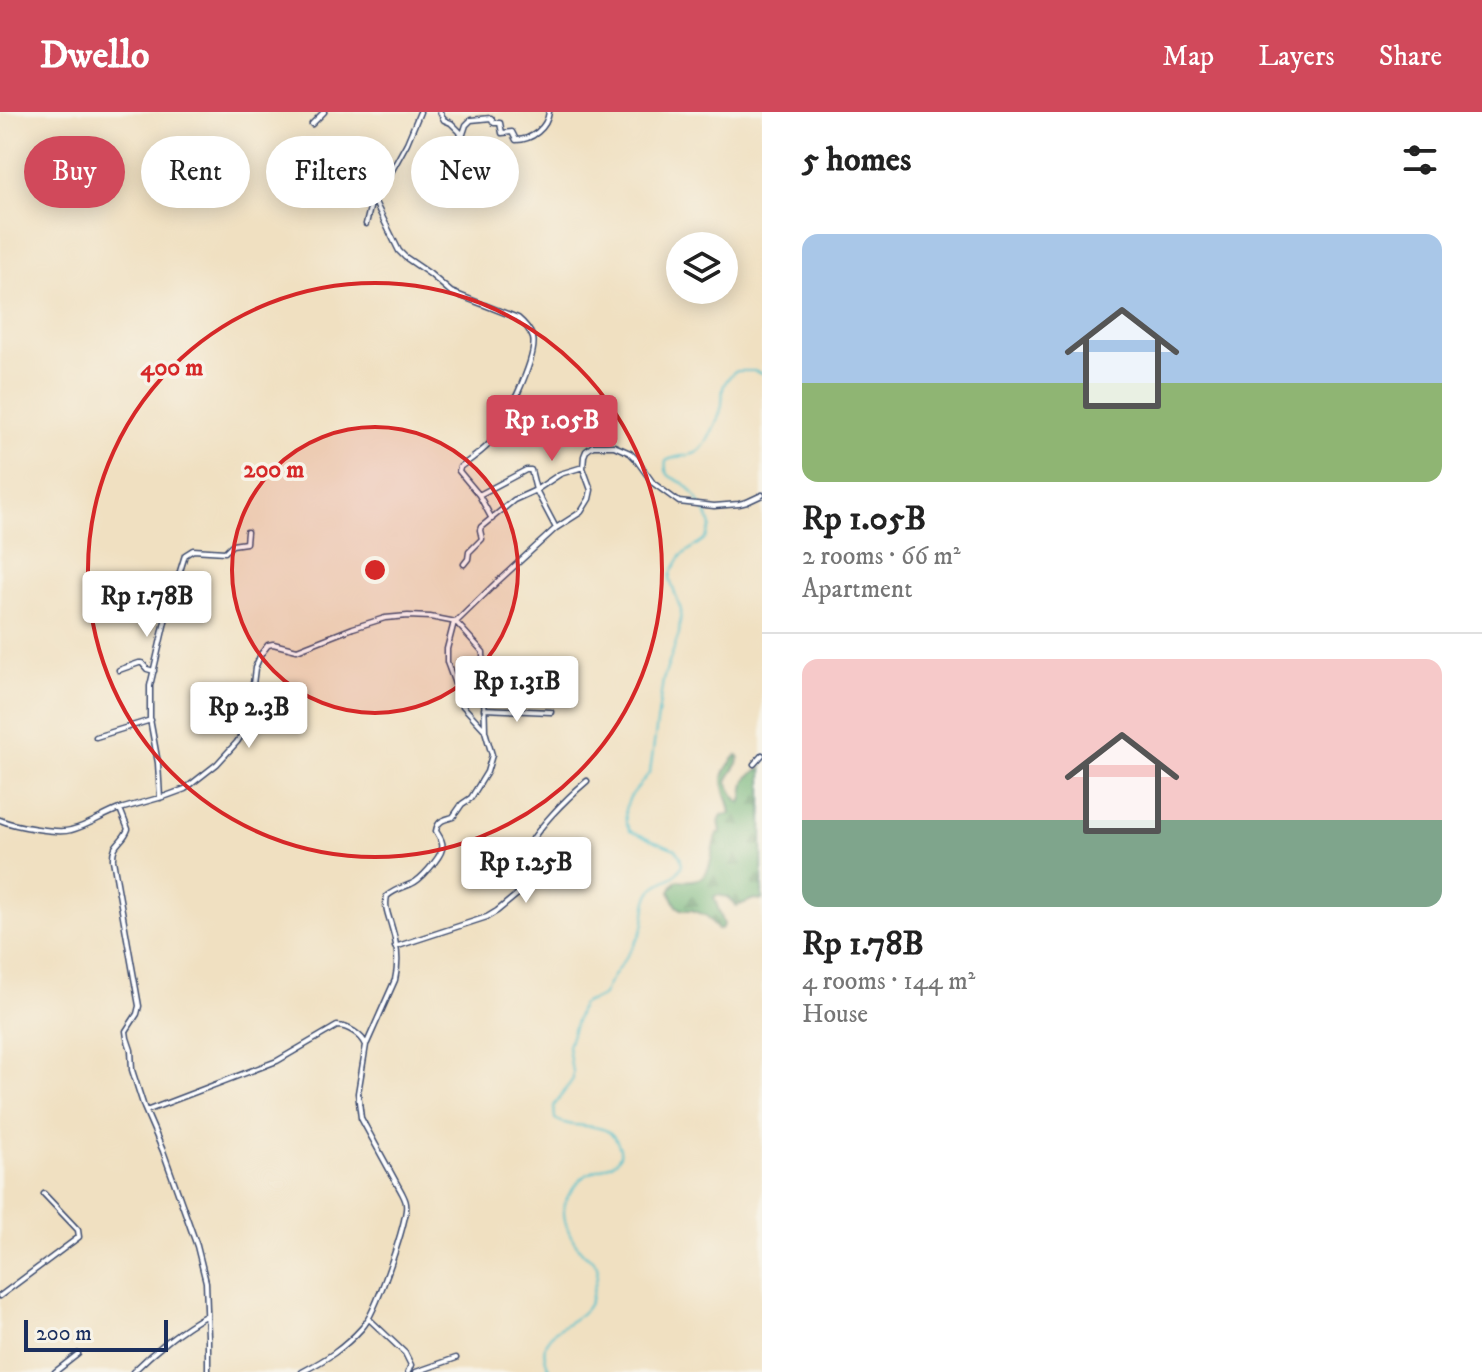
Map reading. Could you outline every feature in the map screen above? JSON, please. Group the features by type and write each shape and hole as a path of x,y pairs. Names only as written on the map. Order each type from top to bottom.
{"street":[{"path":"312,124 324,112"},
{"path":"395,165 420,112"},
{"path":"440,112 461,136"},
{"path":"519,140 528,139 547,122 549,112"},
{"path":"462,136 471,120 491,118 494,123 500,123 502,133 512,132 514,136"},
{"path":"366,224 370,208"},
{"path":"378,208 395,245 405,257 451,292 518,318 533,339 526,372 511,409 491,442 459,468 492,519"},
{"path":"485,731 463,706 447,662 447,649 455,622 556,528 581,512 589,499 590,485 583,467 586,451 593,446 622,449 635,458 659,489 679,502 714,506 747,502 762,495"},
{"path":"464,564 469,552 483,538 480,529 514,500 560,474 583,467"},
{"path":"479,495 528,469 533,472 536,490 556,528"},
{"path":"160,798 149,694 166,617 185,555 193,550 225,552 232,545 246,543 247,532"},
{"path":"0,820 61,832 188,787 217,764 243,735 248,725 255,668 268,645 297,650 385,618 408,616 455,622 483,652 485,731 492,755 487,772 471,798 462,804 454,817 438,824 436,831 443,845 441,852 416,882 387,896 386,907 393,930 398,969 366,1045 358,1093 361,1118 406,1201 403,1226 369,1319 340,1350 302,1372"},
{"path":"119,670 142,663 154,671"},
{"path":"484,709 551,712"},
{"path":"96,737 151,720"},
{"path":"754,764 762,755"},
{"path":"395,947 487,917 520,892 524,885 523,857 531,841 564,802 587,781"},
{"path":"120,809 128,829 112,851 139,1006 126,1036 132,1052 132,1070 145,1111 163,1151 197,1246 206,1282 208,1372"},
{"path":"145,1111 277,1061 337,1026 345,1026 366,1045"},
{"path":"0,1296 79,1237 78,1230 44,1194"},
{"path":"133,1372 207,1315"},
{"path":"369,1319 408,1356 411,1365 408,1372"},
{"path":"55,1372 78,1354"},
{"path":"416,1372 456,1358"}],"green space":[{"path":"737,755 737,764 727,782 741,803 747,779 762,768 762,900 754,899 737,906 727,897 714,897 724,925 718,930 707,916 677,906 670,892 678,880 699,879 708,869 717,834 721,833 719,822 722,815 731,814 723,778"}],"waterway":[{"path":"551,1372 545,1345 560,1328 588,1307 598,1273 596,1264 584,1254 571,1235 564,1212 567,1198 586,1175 615,1162 620,1152 608,1131 555,1119 554,1106 573,1079 568,1046 581,1005 603,995 638,939 650,893 676,874 682,865 675,849 630,831 625,809 630,797 650,772 663,680 679,634 681,610 670,580 671,573 681,556 706,538 711,526 689,488 668,474 666,461 695,453 704,445 720,413 723,387 735,371 762,374"}]}
